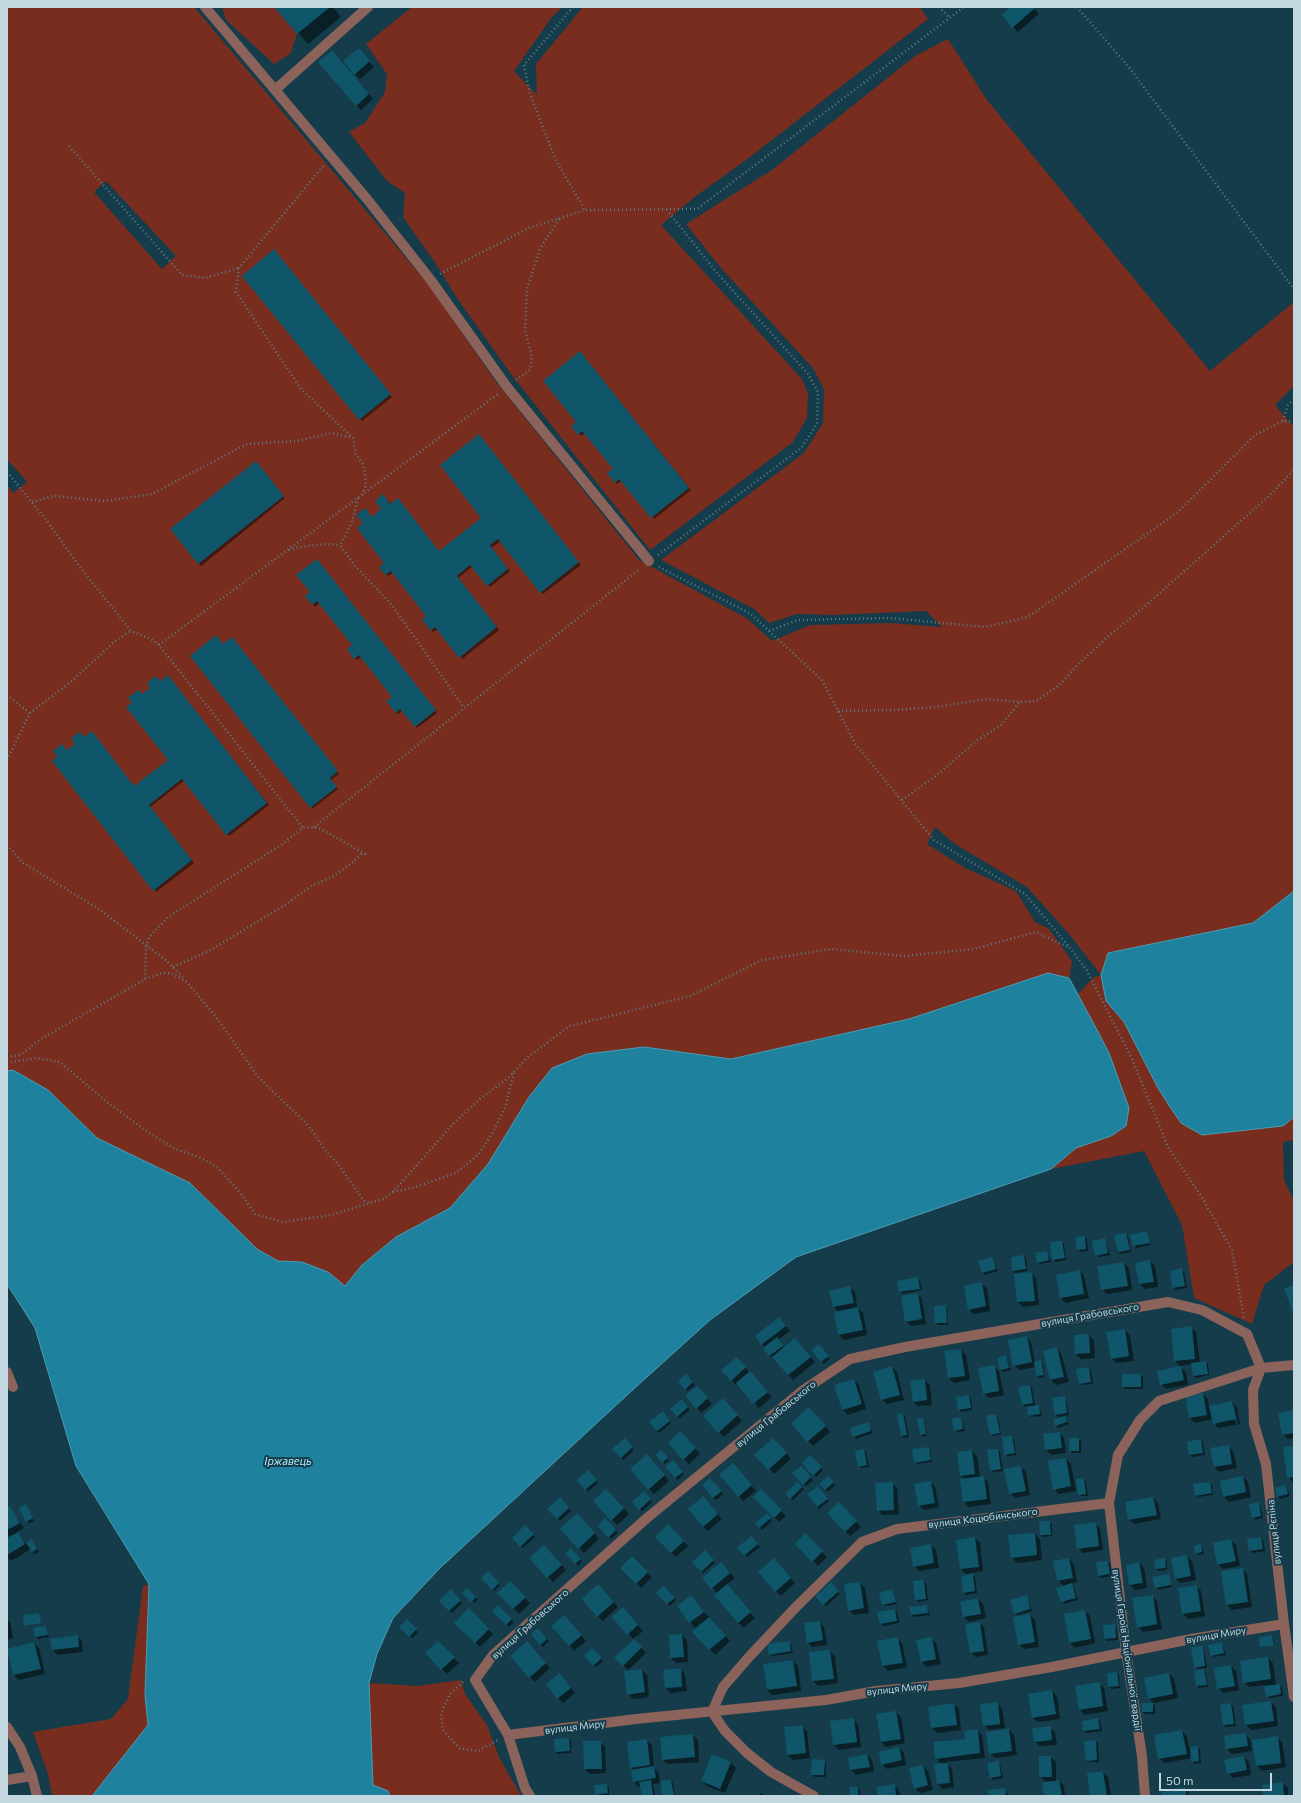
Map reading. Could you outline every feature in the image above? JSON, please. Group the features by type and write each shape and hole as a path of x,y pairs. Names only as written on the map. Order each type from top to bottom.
{"street":[{"path":"205,7 331,156 430,279 507,387 649,561"},
{"path":"275,90 368,7"},
{"name":"вулиця Грабовського","path":"475,1680 493,1655 647,1518 802,1390 850,1359 906,1347 1168,1302 1202,1310 1247,1334"},
{"path":"1247,1334 1261,1368"},
{"path":"1109,1503 1118,1455 1140,1420 1159,1401 1261,1368 1294,1365"},
{"name":"вулиця Рєпіна","path":"1261,1368 1252,1390 1254,1424 1266,1464 1294,1698"},
{"path":"7,1372 13,1387"},
{"name":"вулиця Героїв Національної гвардії","path":"1109,1503 1126,1651 1142,1756 1145,1796"},
{"name":"вулиця Коцюбинського","path":"712,1712 723,1687 749,1657 797,1606 862,1542 897,1529 1109,1503"},
{"name":"вулиця Миру","path":"508,1735 636,1719 826,1700 876,1691 959,1683 1052,1667 1126,1651 1284,1624"},
{"path":"475,1680 508,1735 525,1788 530,1796"},
{"path":"712,1712 725,1730 747,1753 771,1772 814,1796"},
{"path":"7,1727 20,1747 32,1776 37,1796"},
{"path":"7,1780 32,1776"}],"path":[{"path":"573,7 524,65 530,94 556,161 585,210"},
{"path":"939,7 950,18"},
{"path":"430,279 529,228 585,210 697,209 964,7"},
{"path":"1077,7 1128,66 1294,290"},
{"path":"69,146 182,275 205,278 240,268"},
{"path":"331,156 240,268 236,292 301,389 354,438 356,454 364,466 366,485 360,496 352,522 340,546"},
{"path":"314,827 649,561 801,448 817,424 818,392 808,374 717,273 667,210"},
{"path":"159,645 530,370 532,358 525,330 527,289 540,249 559,219"},
{"path":"1283,421 1288,405 1294,399"},
{"path":"769,631 798,620 890,618 986,627 1028,617 1178,512 1255,435 1283,421 1294,422"},
{"path":"32,502 54,496 105,501 152,494 247,444 297,441 332,433 354,438"},
{"path":"838,711 922,708 988,699 1019,702 1036,701 1060,685 1077,665 1268,497 1294,470"},
{"path":"7,472 32,502 131,631 151,639 159,645 303,828"},
{"path":"287,550 301,546 326,544 340,546 355,566 392,605 464,708"},
{"path":"649,561 751,614 822,680 856,745 934,840 1025,894 1070,948 1086,969 1133,1061 1168,1147 1201,1196 1232,1250 1238,1292 1247,1334"},
{"path":"7,760 30,713 72,680 115,641 131,631"},
{"path":"7,694 30,713"},
{"path":"902,800 941,772 976,741 1001,725 1019,702"},
{"path":"145,979 146,946 154,931 168,917 281,845 303,828 314,827 321,829 353,848 359,851 365,854 364,852 358,857 354,862 334,876 311,886 285,905 209,951 173,967"},
{"path":"7,845 23,863 98,909 173,967 214,1015 258,1077 308,1125 364,1201 369,1203"},
{"path":"7,1063 36,1058 60,1062 107,1102 145,1130 175,1149 201,1158 218,1168 255,1214 282,1222 331,1215 383,1199 393,1192 454,1123 528,1057 570,1026 690,996 762,960 831,949 904,956 974,949 1036,932 1070,948"},
{"path":"7,1057 20,1055 41,1039 145,979 162,973 171,973 187,982"},
{"path":"393,1192 415,1187 456,1173 479,1154 494,1132 505,1108 514,1071"},
{"path":"475,1680 462,1682 450,1694 440,1714 443,1730 459,1748 478,1751 508,1735"}],"shaded area":[{"path":"7,7 194,7 428,284 496,382 639,560 748,619 772,641 810,625 891,623 942,627 926,611 831,615 797,614 769,623 754,609 661,560 804,453 823,423 824,389 813,368 721,268 686,224 772,170 915,56 948,39 987,100 1210,371 1294,302 1294,386 1275,405 1294,427 1294,891 1253,923 1108,953 1106,1001 1124,1022 1158,1088 1283,1126 1294,1117 1294,1140 1283,1142 1284,1180 1294,1201 1294,1262 1264,1285 1252,1324 1194,1298 1182,1225 1144,1151 1051,1169 1076,1148 1111,1136 1129,1108 1109,1053 1077,995 1094,977 1101,975 1070,935 1027,887 955,844 935,827 927,844 965,868 1016,891 1035,922 1049,929 1072,961 1069,978 1048,973 909,1019 731,1059 644,1047 552,1068 529,1097 488,1164 450,1208 396,1237 362,1265 345,1287 328,1272 302,1262 278,1261 257,1249 190,1183 97,1138 48,1090 14,1070 7,1071 7,485 13,493 27,482 7,459","holes":["106,181 176,256 162,269 94,192"]},
{"path":"222,7 274,7 297,34 291,53 274,64 226,20"},
{"path":"412,7 562,7 552,17 514,71 537,95 536,64 583,7 920,7 928,19 750,157 696,196 661,225 802,379 808,393 807,418 793,442 650,550 511,374 459,301 436,264 403,217 405,193 387,181 349,132 365,123 385,92 387,74 366,44"},
{"path":"149,1584 145,1695 148,1725 92,1796 52,1796 48,1774 33,1732 111,1719 128,1699 143,1586"},
{"path":"461,1680 465,1694 487,1725 499,1757 521,1796 390,1796 388,1791 373,1786 369,1683 417,1686"}],"water":[{"path":"1294,891 1294,1117 1283,1126 1202,1135 1181,1123 1158,1088 1124,1022 1106,1001 1101,975 1108,953 1253,923"},
{"name":"Іржавець","path":"1048,973 1069,978 1109,1053 1129,1108 1126,1126 1111,1136 1076,1148 1051,1169 796,1257 710,1320 626,1396 440,1568 393,1618 377,1654 369,1683 373,1785 388,1791 390,1796 92,1796 148,1725 145,1695 149,1584 76,1466 35,1328 7,1284 7,1071 13,1070 48,1090 97,1138 190,1183 257,1249 278,1261 302,1262 328,1272 345,1286 362,1265 396,1237 450,1208 488,1164 529,1097 552,1068 587,1054 644,1047 731,1059 909,1019"}],"building":[{"path":"274,7 330,7 297,34"},
{"path":"1011,7 1035,8 1012,28 1002,15"},
{"path":"359,48 370,61 354,75 343,61"},
{"path":"332,50 369,94 356,106 318,62"},
{"path":"274,249 391,394 359,420 242,276"},
{"path":"580,351 689,488 651,518 619,479 615,483 607,473 613,469 582,431 578,435 571,426 576,422 543,381"},
{"path":"479,434 579,562 540,593 498,539 490,545 508,569 487,586 470,565 457,576 497,627 459,658 435,627 431,631 422,619 426,616 391,571 385,575 379,567 384,563 357,528 363,523 356,515 365,508 372,517 381,509 375,501 383,494 390,504 398,498 439,551 481,518 440,465"},
{"path":"256,461 284,496 198,564 170,529"},
{"path":"317,559 436,710 415,727 400,709 396,713 386,701 392,697 359,655 354,659 347,649 352,645 317,601 312,605 305,596 310,592 296,575"},
{"path":"216,635 223,644 232,637 338,771 330,778 337,787 310,808 190,656"},
{"path":"168,675 267,803 226,835 182,779 149,805 192,860 153,891 52,761 57,757 53,751 62,744 67,750 75,744 71,738 80,732 84,737 92,731 134,786 168,760 126,707 132,702 128,698 138,690 142,694 150,688 147,683 156,676 160,681"},
{"path":"1147,1231 1150,1243 1133,1246 1130,1235"},
{"path":"1126,1233 1130,1250 1118,1252 1114,1235"},
{"path":"1085,1236 1086,1249 1077,1250 1075,1237"},
{"path":"1105,1238 1108,1253 1095,1256 1092,1241"},
{"path":"1062,1241 1065,1258 1052,1260 1050,1242"},
{"path":"1047,1251 1049,1260 1037,1263 1035,1253"},
{"path":"1024,1255 1026,1269 1012,1271 1011,1257"},
{"path":"993,1257 996,1269 982,1273 978,1261"},
{"path":"1150,1260 1154,1282 1139,1284 1135,1263"},
{"path":"1124,1262 1128,1286 1101,1290 1097,1266"},
{"path":"1182,1268 1185,1286 1172,1288 1170,1271"},
{"path":"1080,1270 1084,1294 1060,1298 1056,1275"},
{"path":"1032,1272 1035,1301 1017,1302 1014,1274"},
{"path":"918,1277 920,1289 899,1292 897,1281"},
{"path":"982,1282 986,1306 968,1310 964,1286"},
{"path":"1294,1285 1294,1315 1284,1289"},
{"path":"850,1286 854,1303 833,1307 829,1291"},
{"path":"918,1293 922,1319 905,1322 901,1296"},
{"path":"946,1305 947,1323 935,1323 934,1306"},
{"path":"858,1307 863,1330 838,1335 834,1312"},
{"path":"779,1317 786,1326 761,1345 755,1336"},
{"path":"1192,1326 1195,1359 1174,1361 1171,1329"},
{"path":"1125,1329 1129,1356 1111,1359 1106,1332"},
{"path":"1089,1334 1090,1353 1075,1354 1074,1335"},
{"path":"1027,1336 1032,1362 1013,1366 1008,1340"},
{"path":"777,1337 783,1346 769,1356 763,1348"},
{"path":"795,1338 811,1357 788,1375 772,1357"},
{"path":"819,1344 829,1356 821,1362 811,1350"},
{"path":"1057,1347 1064,1377 1050,1380 1043,1351"},
{"path":"961,1349 965,1376 948,1378 944,1351"},
{"path":"1006,1355 1009,1368 1000,1370 997,1358"},
{"path":"737,1357 746,1367 731,1381 721,1370"},
{"path":"1041,1360 1044,1375 1036,1376 1034,1362"},
{"path":"1206,1361 1208,1374 1193,1376 1191,1363"},
{"path":"995,1365 999,1391 983,1394 978,1368"},
{"path":"892,1366 900,1395 881,1400 873,1372"},
{"path":"1181,1366 1184,1380 1160,1385 1157,1371"},
{"path":"1089,1367 1091,1382 1079,1384 1076,1369"},
{"path":"750,1371 768,1392 753,1404 736,1383"},
{"path":"686,1374 693,1382 685,1390 678,1381"},
{"path":"1122,1374 1141,1374 1141,1387 1122,1387"},
{"path":"854,1379 862,1404 842,1410 834,1385"},
{"path":"925,1379 927,1400 913,1402 910,1381"},
{"path":"1030,1385 1033,1403 1022,1405 1018,1387"},
{"path":"697,1386 708,1398 696,1409 685,1396"},
{"path":"1203,1393 1207,1415 1189,1418 1185,1396"},
{"path":"969,1395 971,1408 958,1410 956,1397"},
{"path":"1065,1396 1067,1413 1055,1415 1052,1398"},
{"path":"723,1398 738,1415 718,1433 703,1416"},
{"path":"682,1399 688,1407 677,1417 670,1409"},
{"path":"1232,1401 1236,1419 1213,1424 1209,1406"},
{"path":"1039,1405 1040,1414 1028,1416 1027,1407"},
{"path":"809,1407 826,1426 807,1442 791,1423"},
{"path":"1294,1410 1294,1433 1282,1435 1278,1413"},
{"path":"663,1411 670,1421 657,1431 649,1422"},
{"path":"903,1413 907,1435 901,1436 897,1414"},
{"path":"996,1414 1000,1433 990,1435 986,1416"},
{"path":"1065,1416 1067,1422 1055,1426 1053,1420"},
{"path":"961,1417 963,1429 954,1431 952,1419"},
{"path":"923,1418 926,1434 920,1435 917,1419"},
{"path":"869,1422 871,1431 853,1437 850,1428"},
{"path":"680,1431 696,1448 683,1460 668,1443"},
{"path":"1060,1432 1062,1448 1045,1450 1043,1434"},
{"path":"1012,1436 1015,1453 1004,1455 1002,1437"},
{"path":"625,1438 633,1447 621,1458 612,1449"},
{"path":"773,1438 787,1453 768,1470 754,1455"},
{"path":"1069,1438 1079,1438 1079,1451 1069,1451"},
{"path":"1201,1439 1203,1453 1189,1455 1187,1442"},
{"path":"1229,1445 1232,1464 1214,1467 1210,1448"},
{"path":"1294,1446 1294,1477 1287,1478 1283,1447"},
{"path":"929,1447 931,1460 914,1463 912,1449"},
{"path":"864,1449 867,1465 858,1467 855,1451"},
{"path":"998,1449 1001,1469 990,1471 987,1450"},
{"path":"661,1450 668,1458 662,1463 656,1455"},
{"path":"972,1450 975,1474 960,1476 957,1452"},
{"path":"647,1454 665,1475 648,1490 630,1469"},
{"path":"810,1455 822,1467 813,1476 802,1463"},
{"path":"1066,1458 1071,1486 1053,1490 1048,1461"},
{"path":"673,1460 683,1472 675,1478 665,1467"},
{"path":"733,1463 752,1485 738,1497 719,1474"},
{"path":"801,1466 811,1477 803,1485 792,1473"},
{"path":"1021,1466 1026,1491 1009,1494 1004,1469"},
{"path":"588,1470 597,1480 585,1490 576,1480"},
{"path":"828,1476 834,1482 825,1490 819,1484"},
{"path":"984,1476 987,1499 963,1502 960,1479"},
{"path":"1243,1476 1246,1492 1223,1497 1220,1481"},
{"path":"710,1478 722,1491 713,1498 702,1485"},
{"path":"1084,1478 1086,1494 1078,1495 1076,1479"},
{"path":"931,1481 935,1503 918,1506 914,1484"},
{"path":"797,1482 802,1487 790,1499 785,1494"},
{"path":"893,1482 894,1510 877,1511 875,1483"},
{"path":"1210,1482 1212,1493 1195,1496 1193,1484"},
{"path":"1286,1485 1288,1494 1277,1497 1275,1488"},
{"path":"818,1486 828,1499 817,1507 807,1494"},
{"path":"606,1489 624,1508 611,1521 593,1501"},
{"path":"761,1489 782,1510 774,1518 753,1497"},
{"path":"644,1491 651,1499 639,1510 632,1502"},
{"path":"703,1496 718,1514 703,1527 688,1509"},
{"path":"560,1497 569,1508 557,1519 547,1509"},
{"path":"1153,1497 1157,1515 1128,1520 1125,1502"},
{"path":"839,1502 857,1521 845,1532 827,1513"},
{"path":"1259,1502 1261,1516 1252,1518 1249,1504"},
{"path":"26,1504 33,1518 26,1522 19,1508"},
{"path":"10,1506 20,1523 7,1530 7,1507"},
{"path":"577,1513 595,1533 578,1549 560,1529"},
{"path":"767,1513 771,1518 759,1528 755,1523"},
{"path":"605,1518 616,1530 608,1538 598,1526"},
{"path":"1039,1521 1050,1521 1051,1535 1040,1535"},
{"path":"1096,1522 1099,1546 1077,1549 1074,1525"},
{"path":"668,1524 684,1541 671,1553 655,1537"},
{"path":"525,1525 534,1534 520,1547 512,1538"},
{"path":"18,1532 25,1544 7,1555 7,1539"},
{"path":"805,1533 823,1551 812,1562 795,1544"},
{"path":"1035,1533 1037,1555 1011,1558 1008,1535"},
{"path":"751,1536 758,1544 744,1556 737,1548"},
{"path":"975,1537 979,1567 960,1569 956,1540"},
{"path":"1261,1537 1263,1549 1249,1551 1247,1539"},
{"path":"32,1539 37,1549 32,1552 26,1543"},
{"path":"1231,1539 1236,1561 1217,1565 1213,1543"},
{"path":"931,1544 934,1563 913,1567 910,1548"},
{"path":"1201,1544 1202,1552 1195,1554 1194,1546"},
{"path":"544,1545 562,1565 547,1578 529,1558"},
{"path":"571,1548 581,1559 575,1564 565,1553"},
{"path":"705,1550 714,1560 701,1572 692,1562"},
{"path":"1187,1555 1191,1576 1175,1579 1171,1558"},
{"path":"632,1556 648,1572 636,1584 620,1568"},
{"path":"774,1558 791,1578 775,1592 758,1572"},
{"path":"1069,1558 1073,1578 1057,1581 1053,1561"},
{"path":"1165,1558 1166,1568 1155,1569 1154,1560"},
{"path":"1108,1561 1110,1574 1098,1576 1096,1562"},
{"path":"721,1562 730,1573 711,1589 702,1578"},
{"path":"1139,1562 1143,1583 1129,1585 1126,1565"},
{"path":"1243,1568 1248,1602 1226,1605 1221,1571"},
{"path":"488,1571 499,1583 492,1590 481,1578"},
{"path":"973,1574 975,1591 963,1593 961,1576"},
{"path":"1169,1574 1171,1585 1155,1588 1152,1577"},
{"path":"924,1580 926,1599 915,1600 913,1581"},
{"path":"510,1581 526,1597 513,1609 497,1593"},
{"path":"831,1582 839,1591 823,1605 815,1596"},
{"path":"860,1582 864,1608 848,1611 844,1584"},
{"path":"1072,1583 1076,1598 1061,1602 1056,1588"},
{"path":"598,1584 614,1602 597,1617 582,1599"},
{"path":"727,1584 751,1612 738,1623 714,1595"},
{"path":"1197,1585 1201,1611 1182,1614 1178,1588"},
{"path":"664,1586 675,1598 667,1604 656,1593"},
{"path":"467,1588 476,1597 471,1602 462,1593"},
{"path":"451,1589 461,1600 449,1611 439,1601"},
{"path":"892,1589 896,1602 882,1605 879,1593"},
{"path":"691,1595 704,1612 689,1623 677,1606"},
{"path":"1027,1595 1030,1609 1014,1614 1010,1600"},
{"path":"1153,1595 1157,1624 1137,1628 1132,1598"},
{"path":"978,1598 981,1614 963,1617 960,1602"},
{"path":"498,1605 512,1619 506,1625 492,1611"},
{"path":"927,1605 928,1613 911,1615 909,1607"},
{"path":"623,1607 638,1625 627,1635 612,1617"},
{"path":"469,1608 489,1629 475,1643 454,1623"},
{"path":"895,1609 897,1621 880,1624 877,1612"},
{"path":"1085,1610 1091,1639 1069,1643 1064,1614"},
{"path":"39,1613 41,1623 24,1626 23,1615"},
{"path":"1030,1614 1035,1642 1018,1645 1013,1617"},
{"path":"564,1615 582,1635 569,1646 551,1626"},
{"path":"709,1617 726,1636 709,1650 692,1632"},
{"path":"407,1619 417,1629 409,1637 399,1627"},
{"path":"820,1621 823,1640 807,1643 804,1623"},
{"path":"980,1622 984,1651 970,1653 965,1624"},
{"path":"1115,1624 1116,1638 1104,1639 1103,1625"},
{"path":"46,1626 48,1635 35,1637 33,1628"},
{"path":"538,1628 547,1639 540,1645 531,1634"},
{"path":"682,1634 684,1657 670,1658 669,1635"},
{"path":"78,1635 79,1647 52,1650 50,1639"},
{"path":"1272,1635 1274,1645 1260,1647 1259,1637"},
{"path":"898,1637 903,1663 882,1666 877,1641"},
{"path":"932,1637 936,1659 921,1662 916,1640"},
{"path":"634,1639 642,1647 623,1666 614,1658"},
{"path":"438,1641 455,1657 441,1670 425,1653"},
{"path":"527,1641 546,1663 529,1678 510,1656"},
{"path":"790,1641 791,1651 769,1655 767,1644"},
{"path":"34,1642 41,1669 13,1675 7,1649"},
{"path":"1222,1642 1224,1653 1211,1656 1208,1645"},
{"path":"1203,1646 1205,1666 1194,1668 1191,1647"},
{"path":"592,1648 602,1658 593,1666 584,1656"},
{"path":"830,1650 834,1679 812,1681 809,1652"},
{"path":"1268,1657 1271,1679 1243,1683 1240,1661"},
{"path":"793,1660 797,1686 767,1690 763,1664"},
{"path":"1231,1665 1235,1686 1217,1689 1214,1668"},
{"path":"681,1668 682,1687 665,1688 663,1670"},
{"path":"642,1669 645,1692 627,1695 624,1671"},
{"path":"1204,1669 1207,1685 1196,1686 1194,1671"},
{"path":"1117,1672 1119,1686 1108,1687 1107,1673"},
{"path":"560,1673 571,1688 557,1699 546,1684"},
{"path":"1169,1673 1173,1694 1148,1699 1144,1678"},
{"path":"1100,1682 1103,1706 1079,1710 1075,1686"},
{"path":"1280,1684 1281,1694 1266,1697 1264,1686"},
{"path":"1052,1690 1056,1714 1032,1718 1028,1694"},
{"path":"1271,1701 1274,1721 1245,1725 1242,1705"},
{"path":"998,1702 1000,1724 983,1726 980,1704"},
{"path":"954,1703 957,1725 931,1728 928,1707"},
{"path":"1141,1703 1153,1703 1153,1712 1142,1712"},
{"path":"1231,1703 1234,1724 1223,1725 1220,1705"},
{"path":"896,1711 901,1739 881,1742 876,1714"},
{"path":"854,1718 857,1742 833,1745 830,1721"},
{"path":"1098,1718 1100,1729 1083,1731 1082,1721"},
{"path":"803,1725 806,1753 787,1755 784,1727"},
{"path":"1051,1726 1052,1740 1034,1742 1032,1728"},
{"path":"978,1729 980,1753 935,1759 933,1742 965,1739 964,1731"},
{"path":"1009,1729 1012,1751 989,1754 986,1732"},
{"path":"1182,1730 1187,1754 1158,1759 1154,1735"},
{"path":"1246,1733 1248,1746 1226,1749 1224,1736"},
{"path":"693,1734 695,1757 662,1760 660,1737"},
{"path":"1278,1736 1281,1763 1256,1766 1252,1740"},
{"path":"569,1738 570,1751 555,1752 554,1739"},
{"path":"647,1739 650,1765 630,1768 627,1742"},
{"path":"1096,1740 1097,1760 1086,1761 1084,1741"},
{"path":"583,1741 601,1741 602,1769 584,1769"},
{"path":"1198,1746 1199,1761 1191,1762 1190,1747"},
{"path":"899,1747 902,1760 881,1765 879,1752"},
{"path":"712,1754 731,1762 720,1789 701,1781"},
{"path":"867,1754 870,1767 850,1770 848,1758"},
{"path":"1039,1756 1051,1756 1052,1777 1039,1777"},
{"path":"1244,1756 1247,1770 1227,1774 1224,1760"},
{"path":"812,1759 825,1760 824,1775 811,1775"},
{"path":"999,1761 1001,1776 990,1778 987,1763"},
{"path":"948,1763 950,1783 937,1784 934,1764"},
{"path":"923,1765 928,1785 914,1789 909,1768"},
{"path":"654,1766 656,1778 633,1782 631,1770"},
{"path":"1103,1771 1107,1796 1090,1796 1087,1773"},
{"path":"651,1780 653,1796 642,1796 639,1782"},
{"path":"671,1780 674,1795 662,1796 660,1781"},
{"path":"1059,1780 1062,1796 1044,1796 1042,1783"},
{"path":"1283,1782 1284,1796 1263,1796 1262,1785"},
{"path":"607,1784 608,1793 595,1795 594,1785"},
{"path":"895,1784 896,1796 878,1796 876,1787"},
{"path":"850,1787 858,1787 858,1796 850,1796"},
{"path":"1185,1787 1187,1796 1162,1796 1161,1792"},
{"path":"1005,1788 1006,1796 989,1796 988,1790"}]}
